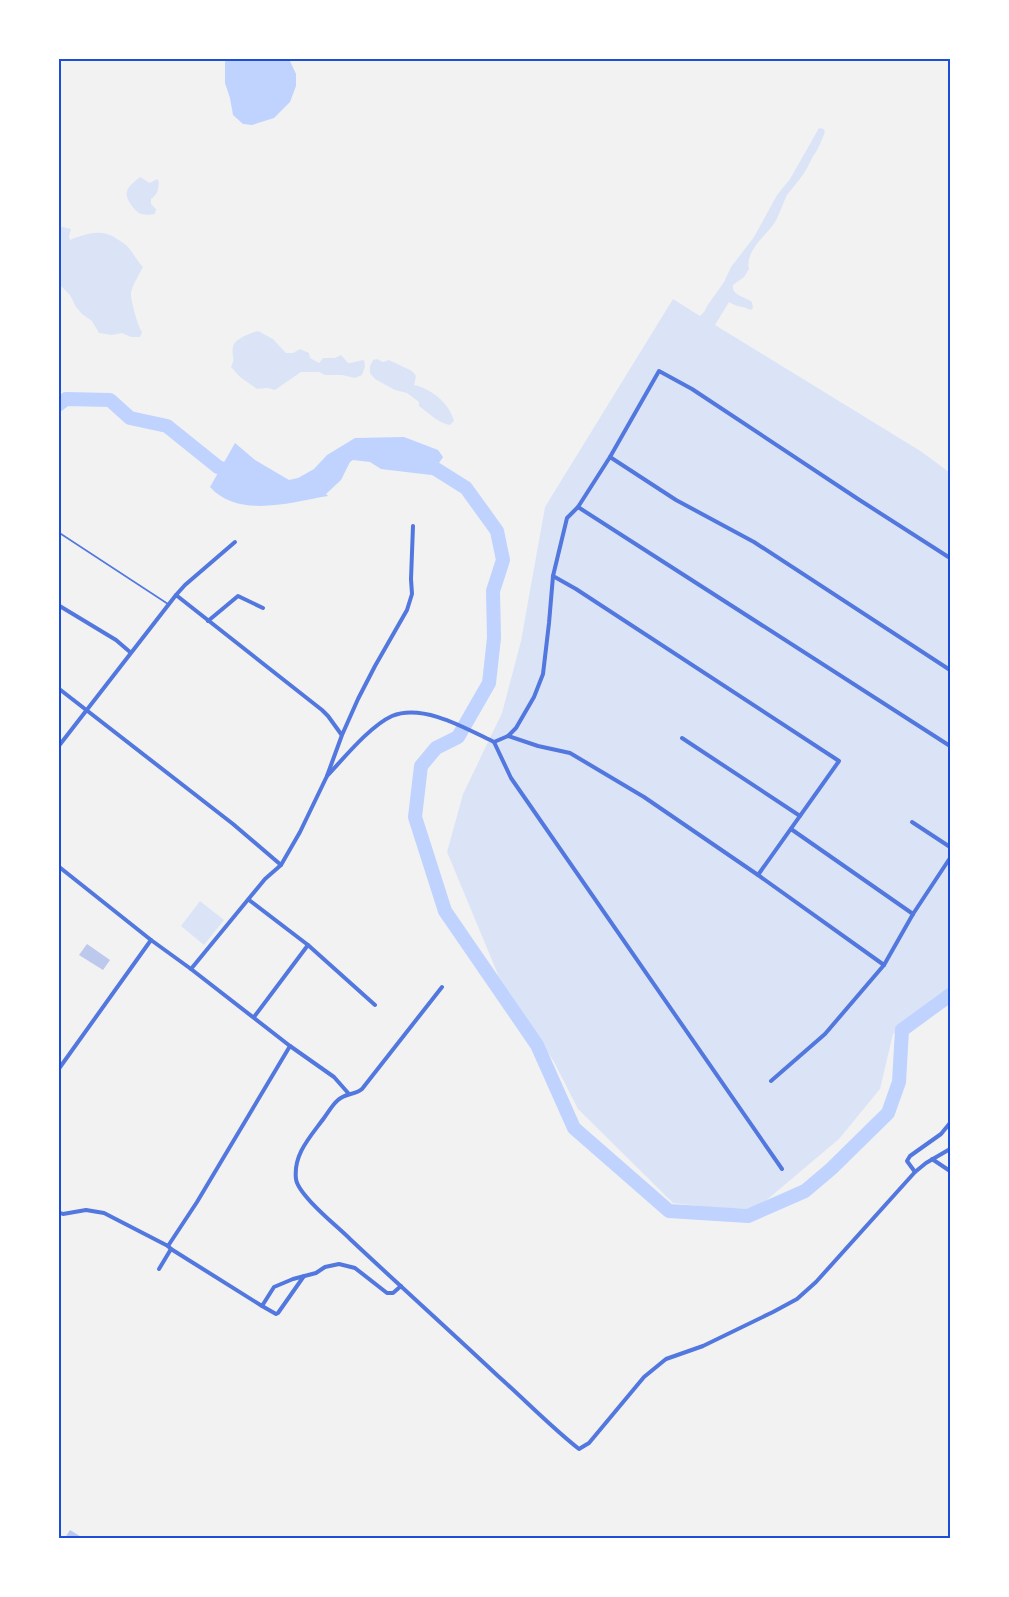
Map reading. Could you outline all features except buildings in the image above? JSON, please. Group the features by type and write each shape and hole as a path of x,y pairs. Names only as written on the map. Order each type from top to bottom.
{"street":[{"path":"494,742 508,736 516,728 534,697 543,674 553,576 567,518 578,507 610,456 659,371 692,389 951,558"},
{"path":"610,456 676,500 754,542 951,670"},
{"path":"578,507 951,746"},
{"path":"191,969 265,879 280,865 300,832 375,666 407,610 412,594 413,526"},
{"path":"58,747 176,595 235,542"},
{"path":"553,576 839,761 758,874"},
{"path":"176,595 322,710 342,735"},
{"path":"208,621 238,596 263,608"},
{"path":"58,605 116,640 130,652"},
{"path":"58,688 233,824 280,865"},
{"path":"327,776 371,731 393,716 411,712 449,721 494,742 511,778 782,1169"},
{"path":"508,736 570,753 644,797 758,874 884,965"},
{"path":"681,738 800,816"},
{"path":"912,822 951,847"},
{"path":"791,829 913,914"},
{"path":"771,1081 825,1034 884,965 913,914 951,858"},
{"path":"58,866 290,1046 334,1077 349,1094"},
{"path":"249,900 308,945 375,1005"},
{"path":"58,1070 152,940"},
{"path":"254,1017 308,945"},
{"path":"442,987 362,1089 338,1099 305,1144 296,1164 297,1186 316,1207 579,1449 589,1443 644,1377 666,1359 703,1346 797,1299 816,1282 915,1172 932,1159 951,1149"},
{"path":"159,1269 290,1046"},
{"path":"915,1172 908,1161 910,1156 951,1123"},
{"path":"932,1159 951,1171"},
{"path":"58,1212 63,1214 86,1210 104,1213 170,1247 276,1314 304,1276"},
{"path":"262,1306 274,1287 316,1273 325,1266 339,1264 355,1268 387,1293 393,1293 401,1286"}],"lane":[{"path":"58,532 169,604"}],"shaded area":[{"path":"819,128 824,129 825,132 816,152 787,195 775,222 752,251 749,269 744,277 733,285 736,294 752,302 753,308 751,310 729,302 715,325 922,452 950,473 950,992 893,1034 880,1089 839,1139 756,1209 716,1208 673,1203 578,1109 554,1062 499,977 447,852 463,794 502,713 521,641 545,507 673,299 700,316 704,312 731,267 754,237"},
{"path":"140,177 150,183 157,179 159,182 157,192 151,199 151,204 156,209 155,214 139,213 127,197 128,189"},
{"path":"59,226 71,229 70,240 94,233 111,236 128,247 143,267 131,294 142,332 140,337 131,337 122,333 112,335 99,333 92,321 82,314 70,295 59,284"},
{"path":"258,331 273,339 286,353 293,353 300,349 309,353 310,358 319,363 323,358 335,358 341,355 348,363 364,360 362,375 355,378 325,375 319,372 301,372 275,390 257,389 240,377 231,367 236,341"},
{"path":"373,360 383,362 389,360 412,371 416,376 414,385 439,398 452,414 454,421 450,425 442,422 419,406 419,402 407,393 395,390 375,379 370,373 370,366"},
{"path":"200,901 224,920 204,945 181,926"}],"water":[{"path":"226,59 289,59 296,74 296,86 290,102 274,118 252,125 243,124 233,115 225,83"},
{"path":"404,437 438,450 443,457 431,475 381,469 370,462 353,460 341,480 326,494 328,496 266,506 235,503 222,497 210,487 235,443 255,460 289,480 314,469 327,455 355,438"}],"waterway":[{"path":"58,405 66,399 110,400 130,418 167,426 218,467 238,474"},
{"path":"420,459 466,488 497,531 503,560 493,591 494,638 489,683 458,737 436,748 421,766 415,817 445,911 537,1045 574,1128 669,1211 748,1216 805,1191 888,1113 899,1082 902,1030 950,995"}]}
